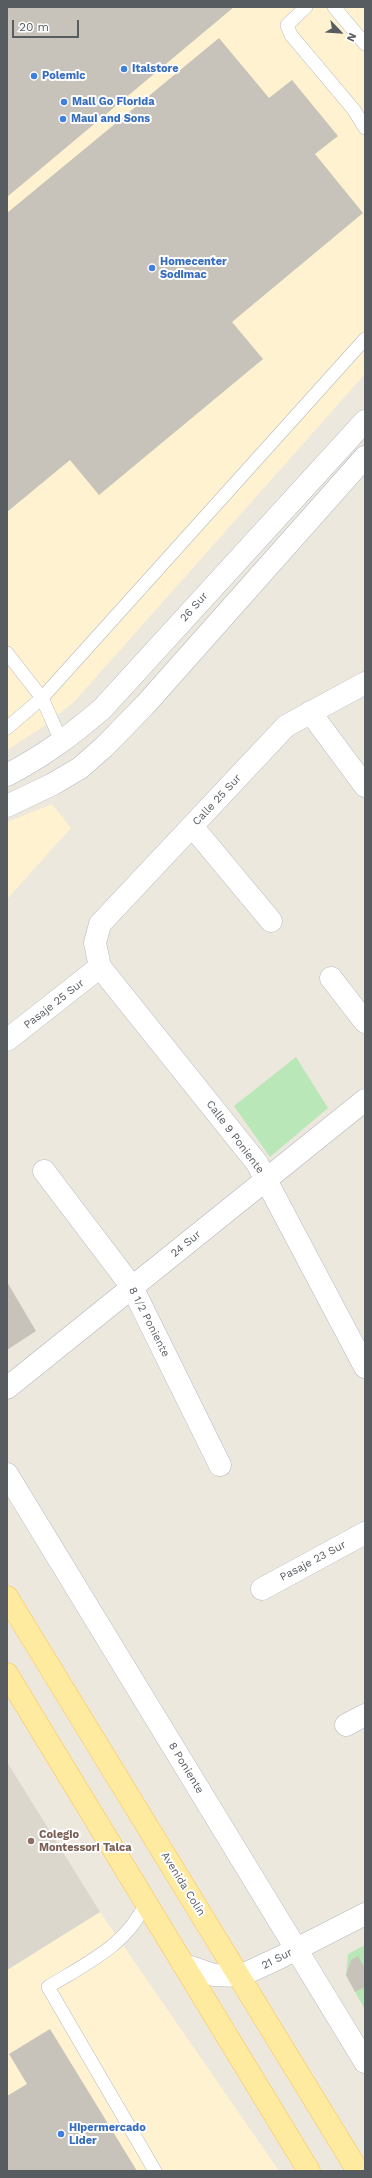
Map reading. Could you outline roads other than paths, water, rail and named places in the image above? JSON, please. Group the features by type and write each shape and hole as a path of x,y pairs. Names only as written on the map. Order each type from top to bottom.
{"main road":[{"name":"Avenida Colín","path":"7,1597 358,2171"},
{"path":"7,1674 309,2171"}],"street":[{"name":"26 Sur","path":"7,775 33,762 62,743 102,709 365,421"},
{"path":"7,806 53,784 80,768 104,747 145,705 365,457"},
{"name":"Calle 25 Sur","path":"95,943 100,924 286,726 365,683"},
{"path":"310,712 365,786"},
{"path":"53,784 66,753 62,743"},
{"path":"192,826 271,921"},
{"name":"Calle 9 Poniente","path":"95,943 100,967 257,1163 365,1367"},
{"name":"Pasaje 25 Sur","path":"7,1040 100,967"},
{"path":"331,978 365,1022"},
{"name":"24 Sur","path":"7,1388 365,1100"},
{"name":"8 1/2 Poniente","path":"44,1171 132,1288 220,1465"},
{"name":"8 Poniente","path":"7,1474 365,2062"},
{"name":"Pasaje 23 Sur","path":"262,1589 365,1534"},
{"name":"21 Sur","path":"184,1965 214,1975 240,1976 365,1914"}],"lane":[{"path":"306,7 287,25 291,35 354,110 365,128"},
{"path":"334,7 365,44"},
{"path":"7,728 42,698 365,339"},
{"path":"7,653 42,698 62,743"},
{"path":"146,1902 135,1924 123,1937 106,1951 48,1987 155,2171"}],"place":[{"name":"Italstore","path":"124,69"},
{"name":"Polemic","path":"34,76"},
{"name":"Mall Go Florida","path":"64,102"},
{"name":"Maui and Sons","path":"63,119"},
{"name":"Homecenter Sodimac","path":"152,268"},
{"name":"Colegio Montessori Talca","path":"31,1841"},
{"name":"Hipermercado Lider","path":"61,2134"}]}
